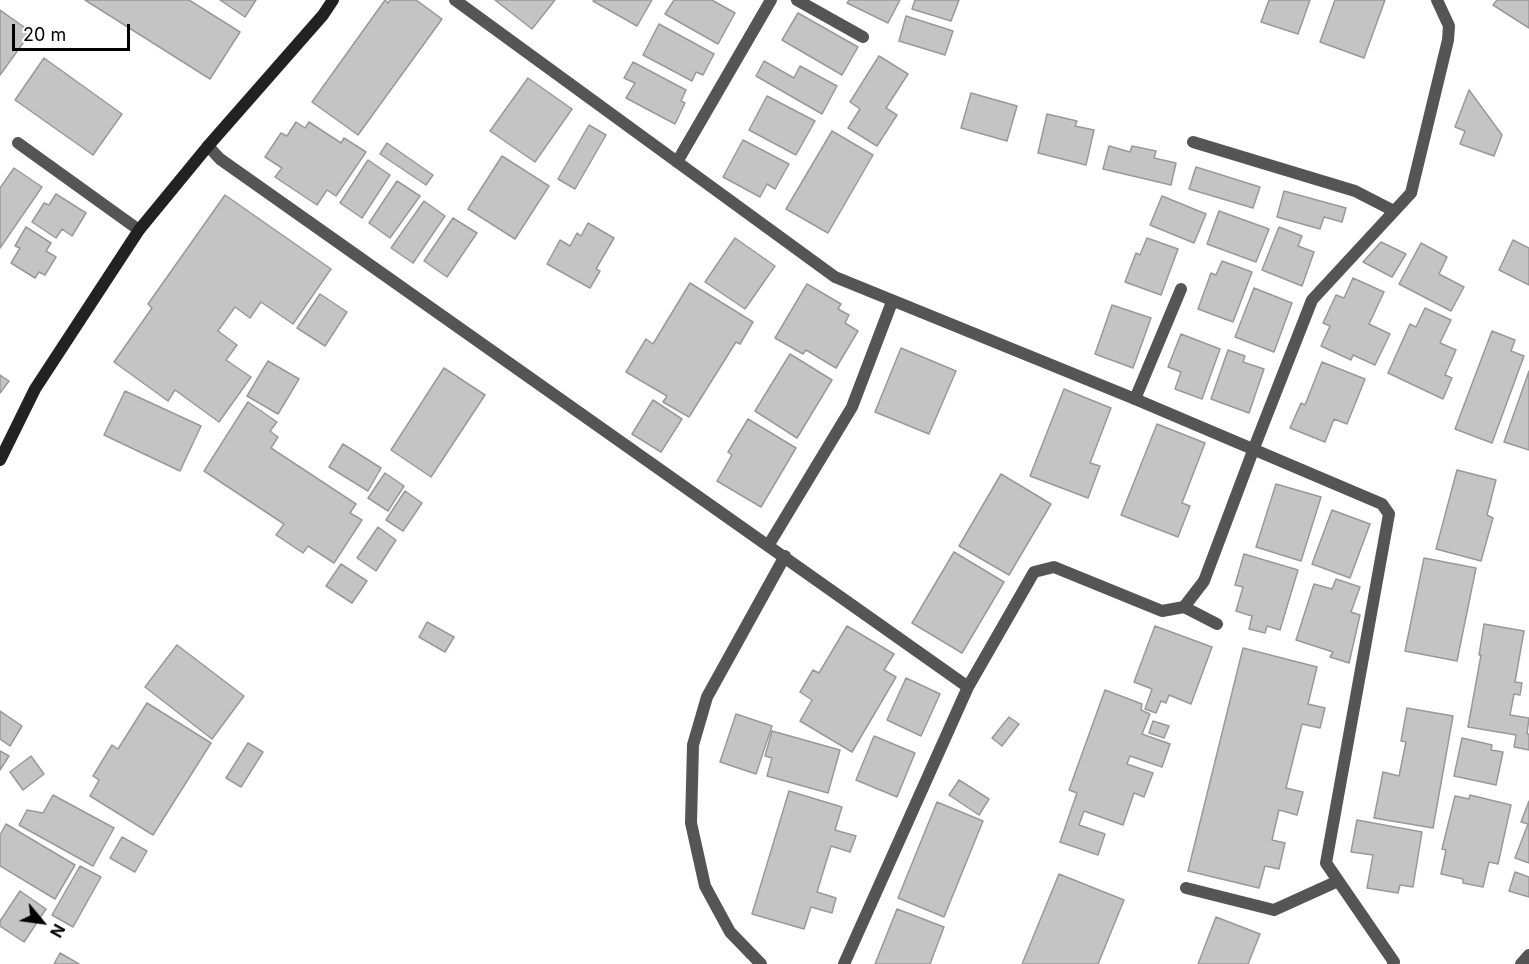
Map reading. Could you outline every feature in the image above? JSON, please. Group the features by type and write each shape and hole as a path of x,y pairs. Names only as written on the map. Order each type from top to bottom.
{"street":[{"path":"0,460 34,389 139,230 208,146 323,15 333,0"},
{"path":"455,0 835,277 1254,448 1382,504 1389,514 1326,863 1394,962 1393,964"},
{"path":"676,162 771,0"},
{"path":"797,0 862,37"},
{"path":"1184,607 1204,581 1312,300 1411,193 1448,40 1449,26 1438,0"},
{"path":"1193,142 1355,191 1394,211"},
{"path":"18,143 139,230"},
{"path":"208,146 220,159 968,687"},
{"path":"1135,399 1181,290"},
{"path":"768,546 852,407 892,302"},
{"path":"761,964 730,932 705,886 691,823 693,745 707,697 785,556"},
{"path":"844,964 890,866 968,687 1034,572 1054,567 1162,610 1184,607 1217,624"},
{"path":"1186,888 1274,910 1338,880"},
{"path":"1521,964 1529,955"}],"building":[{"path":"85,0 189,0 240,32 210,79"},
{"path":"220,0 256,0 245,17"},
{"path":"385,0 388,3 390,0 416,0 442,19 358,135 312,102"},
{"path":"495,0 555,0 532,29"},
{"path":"594,0 652,0 637,26"},
{"path":"674,0 712,0 735,13 718,44 665,14"},
{"path":"849,0 900,0 888,23 847,3"},
{"path":"915,0 959,0 951,21 912,9"},
{"path":"1269,0 1310,0 1298,34 1261,22"},
{"path":"1335,0 1385,0 1364,58 1320,42"},
{"path":"1497,0 1529,0 1529,28 1493,5"},
{"path":"0,10 31,32 0,75"},
{"path":"798,13 858,47 842,75 782,40"},
{"path":"906,16 953,31 945,55 899,41"},
{"path":"659,24 714,54 703,75 696,72 692,81 643,55"},
{"path":"879,56 908,74 886,108 897,115 877,146 848,128 860,109 850,102"},
{"path":"44,58 122,114 93,155 15,100"},
{"path":"764,61 794,78 800,66 837,86 822,114 756,76"},
{"path":"633,62 686,90 681,101 685,103 675,124 626,98 635,83 624,78"},
{"path":"528,78 572,109 535,162 490,131"},
{"path":"1469,90 1502,135 1494,156 1460,144 1465,131 1455,127"},
{"path":"971,93 1017,106 1007,141 961,128"},
{"path":"767,96 815,121 796,155 749,130"},
{"path":"1047,114 1077,121 1075,126 1094,130 1086,165 1038,153"},
{"path":"296,122 305,128 309,122 341,143 344,138 366,152 336,196 327,190 317,205 275,177 282,168 265,157 281,133 287,136"},
{"path":"589,125 606,135 575,189 558,179"},
{"path":"832,131 873,155 828,233 786,209"},
{"path":"743,140 789,164 775,189 767,184 760,197 723,177"},
{"path":"387,143 433,175 426,185 380,154"},
{"path":"1109,146 1130,152 1132,146 1156,151 1154,158 1176,163 1171,185 1103,169"},
{"path":"502,156 549,186 515,239 468,209"},
{"path":"368,160 390,175 362,218 340,203"},
{"path":"1196,167 1260,187 1253,208 1189,189"},
{"path":"14,168 42,187 0,248 0,188"},
{"path":"397,181 420,196 390,238 369,223"},
{"path":"1284,191 1346,208 1342,222 1324,217 1320,229 1277,217"},
{"path":"56,194 86,213 72,236 62,229 56,238 32,222 44,203 49,205"},
{"path":"225,195 331,269 293,324 261,302 250,318 235,307 218,331 237,345 226,360 251,377 219,422 175,390 168,401 114,362 152,308 148,304"},
{"path":"1162,196 1206,214 1194,243 1150,225"},
{"path":"424,201 445,216 413,263 391,248"},
{"path":"1219,211 1269,229 1256,262 1207,244"},
{"path":"453,218 477,233 447,277 424,261"},
{"path":"588,223 614,238 596,269 600,271 590,288 547,264 560,240 570,246 577,233 581,236"},
{"path":"26,227 51,243 46,251 56,257 45,275 39,272 35,278 11,263 20,248 15,246"},
{"path":"1279,227 1302,236 1298,246 1314,252 1302,286 1262,270"},
{"path":"735,238 775,266 745,309 705,282"},
{"path":"1147,238 1178,249 1161,295 1125,282 1136,253 1140,255"},
{"path":"1513,240 1529,248 1529,285 1499,270"},
{"path":"1381,242 1406,254 1392,277 1363,262"},
{"path":"1421,243 1447,257 1439,274 1464,287 1451,311 1399,284"},
{"path":"1222,261 1252,272 1233,322 1198,309 1211,273 1216,275"},
{"path":"1353,278 1384,292 1369,324 1390,334 1375,365 1353,355 1351,360 1321,346 1330,326 1323,323 1336,295 1344,298"},
{"path":"690,283 753,322 740,344 736,342 689,417 663,402 667,396 626,372 646,339 653,344"},
{"path":"807,284 841,304 838,309 849,315 845,323 858,331 836,368 806,350 803,354 775,338"},
{"path":"1254,288 1292,303 1274,352 1235,337"},
{"path":"320,294 347,312 325,346 297,328"},
{"path":"1112,305 1151,318 1133,368 1095,354"},
{"path":"1425,308 1451,320 1440,343 1456,350 1445,375 1452,378 1443,399 1388,373 1410,324 1416,327"},
{"path":"1492,331 1515,340 1511,351 1524,356 1492,443 1455,429"},
{"path":"1181,334 1220,349 1202,399 1175,389 1181,372 1168,367"},
{"path":"901,348 956,371 929,434 875,412"},
{"path":"1228,350 1245,356 1243,362 1264,369 1249,413 1211,399"},
{"path":"790,354 832,380 797,438 755,411"},
{"path":"268,361 299,379 278,414 247,396"},
{"path":"1322,362 1365,379 1347,424 1334,419 1325,442 1290,428 1301,403 1305,405"},
{"path":"444,368 485,395 431,477 391,450"},
{"path":"1529,371 1529,450 1504,442"},
{"path":"0,375 9,381 0,393"},
{"path":"1064,389 1111,408 1090,463 1100,466 1088,498 1030,476"},
{"path":"125,391 201,426 180,471 104,435"},
{"path":"653,400 682,419 661,452 632,434"},
{"path":"248,402 277,422 270,431 278,437 271,448 356,504 350,513 362,520 334,563 308,546 303,553 276,535 284,524 204,471"},
{"path":"748,419 796,448 761,507 717,481 732,455 728,452"},
{"path":"1157,424 1205,443 1182,503 1190,506 1178,537 1121,515"},
{"path":"343,444 381,468 368,491 329,467"},
{"path":"1457,470 1496,480 1487,515 1493,518 1481,561 1436,549"},
{"path":"385,473 404,486 388,511 368,498"},
{"path":"1001,474 1051,504 1009,575 959,546"},
{"path":"1276,484 1321,497 1301,561 1256,547"},
{"path":"405,491 422,503 403,531 386,520"},
{"path":"1332,510 1370,524 1350,578 1312,564"},
{"path":"378,527 396,540 376,571 357,558"},
{"path":"954,552 1004,582 962,653 912,623"},
{"path":"1244,554 1298,570 1280,630 1267,626 1265,633 1249,629 1252,616 1236,611 1243,587 1235,585"},
{"path":"1424,558 1476,568 1457,661 1405,651"},
{"path":"341,564 367,581 352,603 326,586"},
{"path":"1336,579 1360,587 1351,612 1360,615 1349,663 1330,657 1333,652 1296,640 1314,584 1332,589"},
{"path":"427,622 454,637 445,652 419,637"},
{"path":"1484,624 1524,631 1515,682 1522,683 1520,695 1514,694 1510,715 1529,718 1527,734 1529,734 1529,750 1514,747 1516,735 1468,727"},
{"path":"847,626 894,654 884,670 896,677 852,752 800,721 812,700 800,692 813,670 819,673"},
{"path":"1155,626 1212,647 1191,704 1169,695 1166,703 1161,701 1156,713 1145,709 1152,689 1134,682"},
{"path":"177,645 244,696 212,739 145,687"},
{"path":"1243,648 1317,667 1308,704 1325,708 1320,728 1302,724 1286,788 1303,792 1297,815 1279,810 1272,840 1285,843 1279,869 1265,866 1259,888 1188,871"},
{"path":"906,678 940,694 921,736 887,720"},
{"path":"1105,690 1142,704 1141,710 1150,714 1142,734 1170,744 1162,767 1130,756 1127,764 1153,773 1144,797 1134,793 1123,825 1084,811 1079,825 1105,834 1098,855 1060,842 1077,793 1069,790"},
{"path":"147,703 211,743 153,835 90,796 99,780 93,776 112,745 118,749"},
{"path":"1407,708 1453,716 1433,828 1374,818 1383,772 1399,776 1406,742 1401,741"},
{"path":"0,711 22,726 10,746 0,739"},
{"path":"736,714 772,726 756,774 720,762"},
{"path":"1009,717 1019,724 1002,746 992,738"},
{"path":"1153,721 1169,726 1164,738 1149,733"},
{"path":"772,731 840,750 828,793 767,776 772,758 765,756"},
{"path":"874,736 915,753 897,797 856,780"},
{"path":"1462,738 1492,745 1491,750 1503,752 1496,785 1454,776"},
{"path":"248,743 263,752 241,787 226,778"},
{"path":"0,751 9,756 0,770"},
{"path":"31,756 44,774 23,790 10,772"},
{"path":"959,780 989,799 979,815 949,795"},
{"path":"789,791 842,807 835,830 856,836 850,852 831,846 817,892 836,898 832,913 811,907 804,929 752,914"},
{"path":"53,795 114,828 93,866 19,825 27,810 43,813"},
{"path":"1470,795 1511,805 1498,864 1489,862 1483,887 1463,883 1463,879 1441,874 1446,850 1442,849 1455,796 1469,799"},
{"path":"1529,801 1529,863 1515,858 1528,824 1521,822"},
{"path":"937,802 983,821 944,917 898,898"},
{"path":"1357,820 1422,832 1413,887 1400,885 1398,893 1367,888 1373,855 1351,852"},
{"path":"6,824 75,865 55,899 0,866 0,835"},
{"path":"122,837 147,851 135,872 110,858"},
{"path":"80,866 101,877 73,927 52,915"},
{"path":"1515,872 1529,877 1529,897 1509,891"},
{"path":"1059,874 1124,900 1098,964 1022,964"},
{"path":"20,891 46,909 24,942 0,926 0,921"},
{"path":"897,909 944,927 930,964 875,964"},
{"path":"1216,917 1260,934 1248,964 1198,964"},
{"path":"60,953 79,964 54,964"}]}
